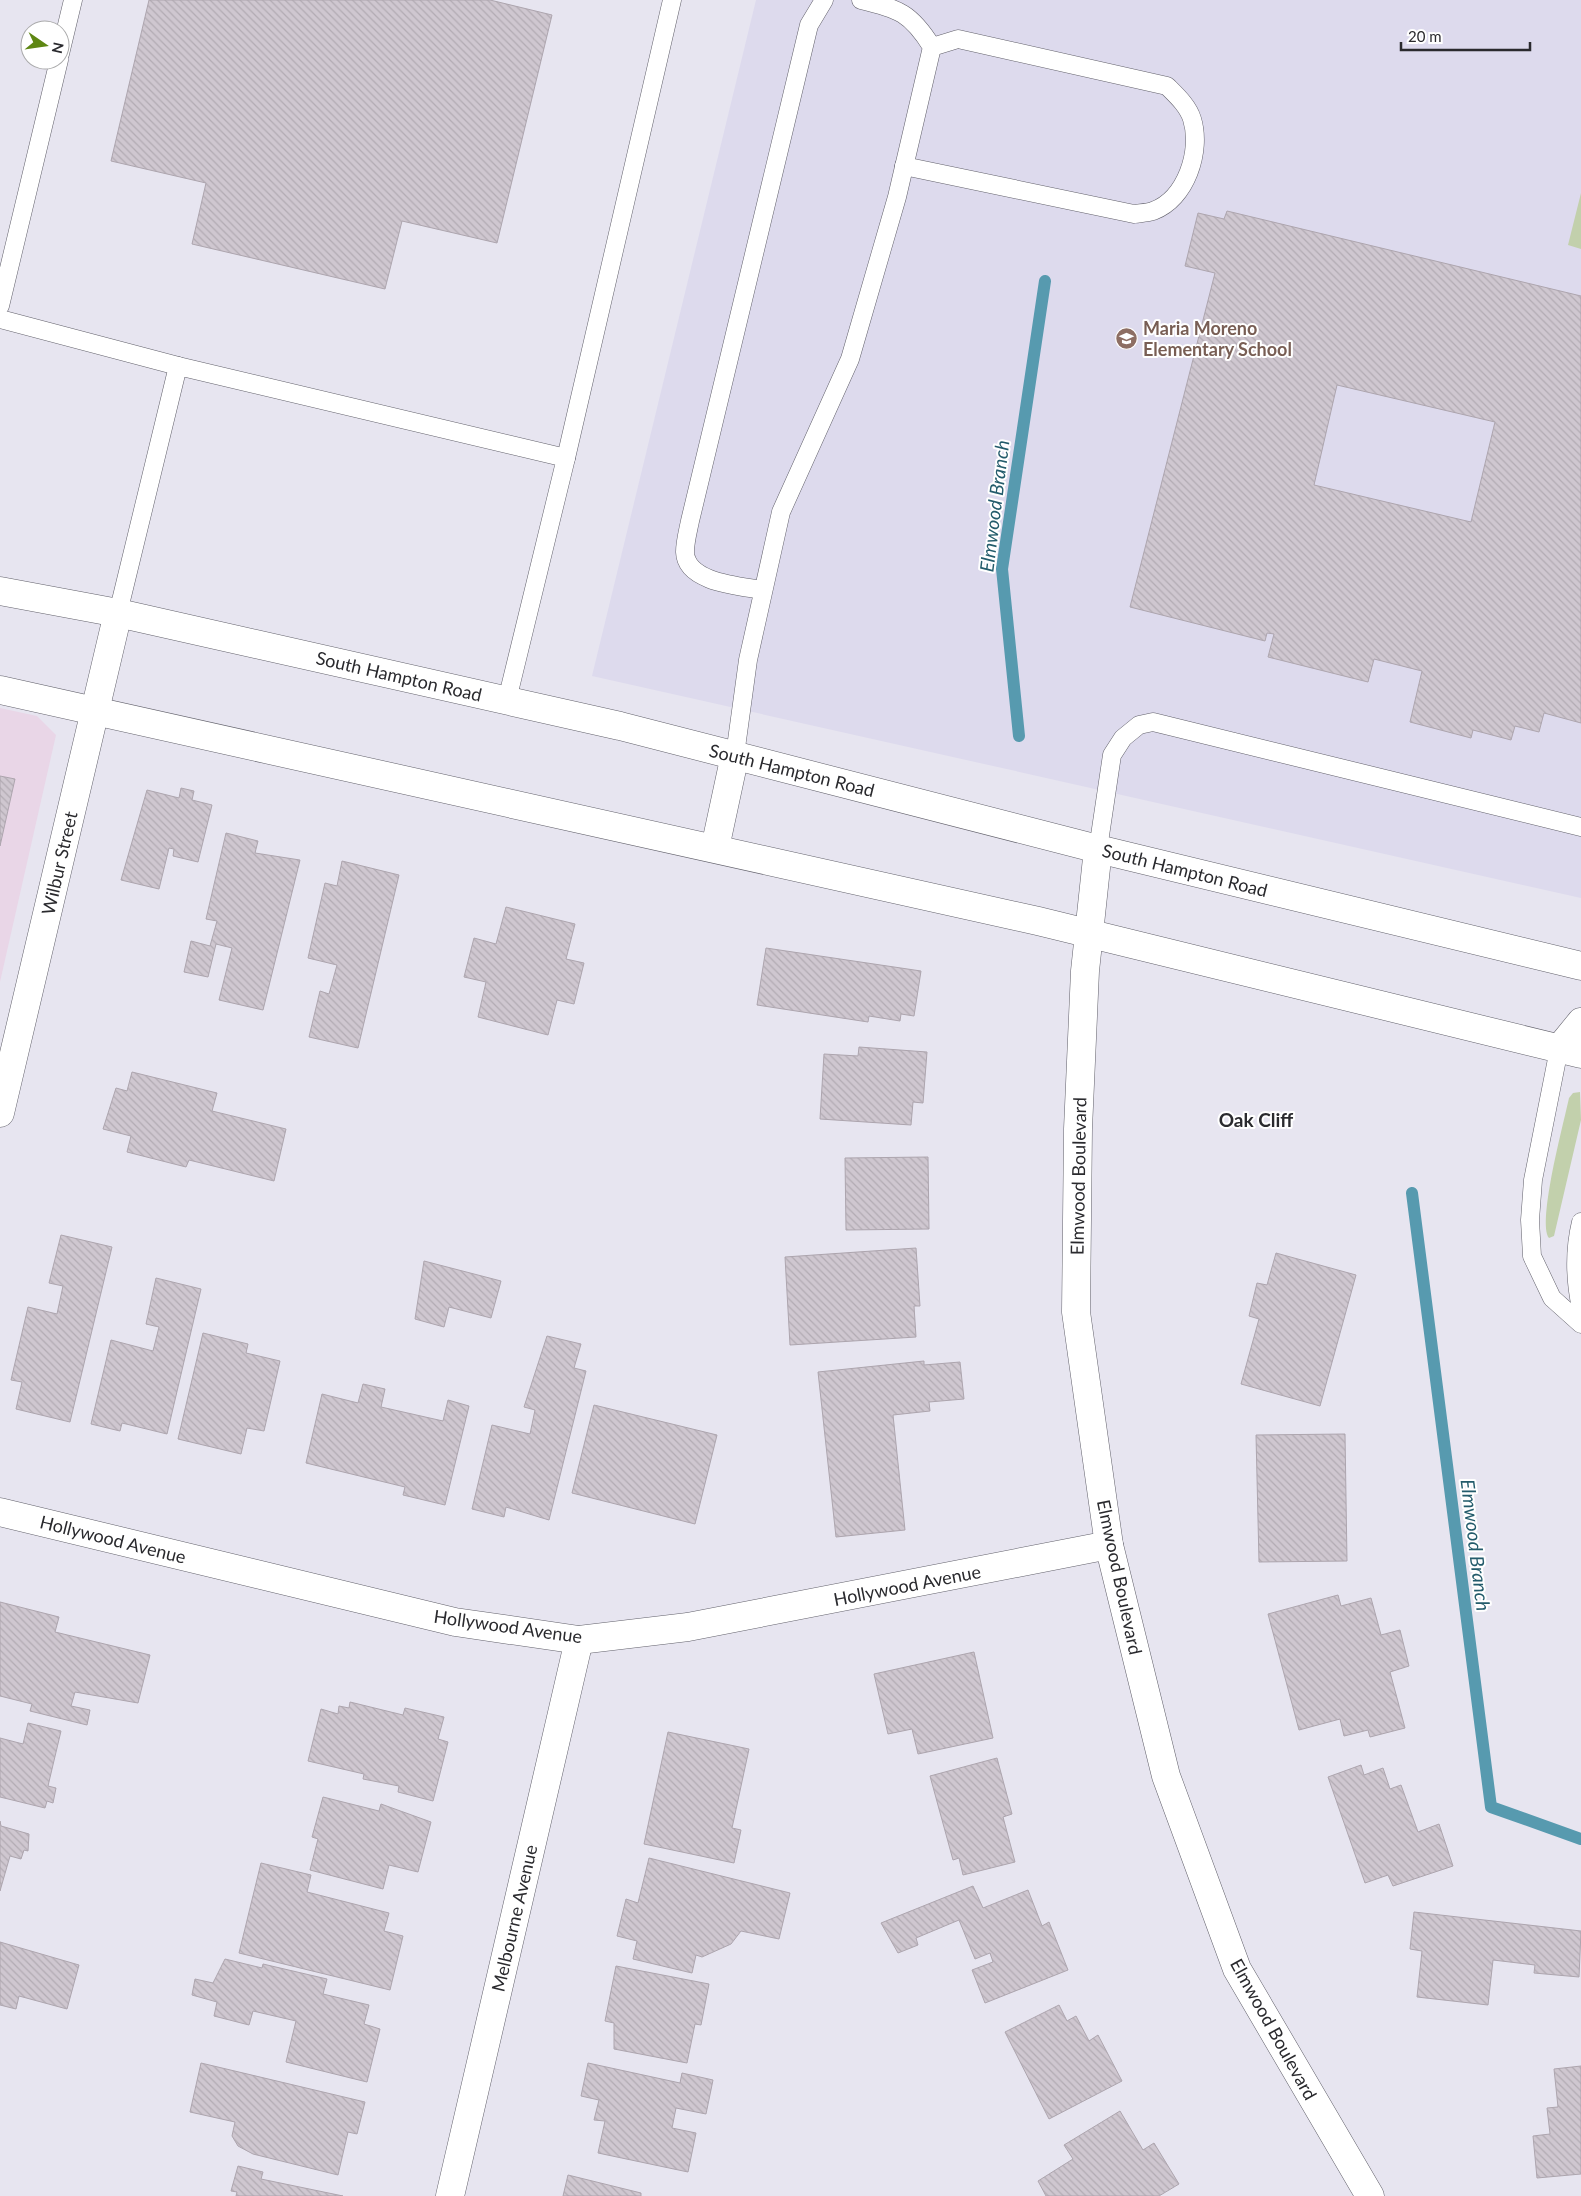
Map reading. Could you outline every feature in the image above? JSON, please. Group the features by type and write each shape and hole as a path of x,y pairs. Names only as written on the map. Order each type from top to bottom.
{"street":[{"name":"South Hampton Road","path":"0,590 118,614 620,726 1098,849 1581,966"},
{"name":"Wilbur Street","path":"0,1113 118,614"},
{"path":"0,690 715,848 1088,934 1570,1052 1581,1022"},
{"path":"715,848 735,755"},
{"name":"Elmwood Boulevard","path":"1098,849 1088,934 1078,1130 1076,1312 1109,1545 1166,1776 1237,1969 1370,2196"},
{"name":"Hollywood Avenue","path":"0,1512 455,1622 579,1640 688,1627 1109,1545"},
{"name":"Melbourne Avenue","path":"450,2196 579,1640"}],"lane":[{"path":"68,20 73,0"},
{"path":"507,700 566,458 672,0"},
{"path":"763,590 711,580 700,575 687,562 685,552 690,521 809,25 824,0"},
{"path":"735,755 748,660 781,512 850,358 904,166 932,47 920,27 896,8 862,0"},
{"path":"904,166 1134,214 1154,211 1171,199 1184,183 1192,161 1196,140 1192,119 1182,100 1166,86 958,39 932,47"},
{"path":"0,306 56,70"},
{"path":"0,319 178,366 566,458"},
{"path":"118,614 178,366"},
{"path":"1098,849 1112,755 1123,738 1139,725 1152,722 1581,827"},
{"path":"1570,1052 1533,1180 1530,1220 1532,1256 1552,1298 1581,1324"},
{"path":"1581,1222 1577,1238 1576,1285 1581,1308"}],"shaded area":[{"name":"Maria Moreno Elementary School","path":"756,0 1581,0 1581,898 592,676"},
{"path":"0,708 37,716 56,735 0,982"}],"green space":[{"path":"1581,193 1581,249 1568,245"},
{"path":"1580,1092 1581,1120 1554,1236 1549,1238 1546,1228 1546,1213 1557,1149 1569,1098 1573,1093"}],"building":[{"path":"149,0 490,0 552,15 497,243 402,221 385,289 192,244 206,183 111,161"},
{"path":"1227,211 1581,296 1581,723 1544,713 1539,732 1515,726 1511,740 1473,730 1471,738 1410,722 1422,671 1374,659 1368,682 1268,657 1274,634 1267,633 1265,641 1130,607 1215,273 1185,266 1198,213 1224,219","holes":["1337,385 1495,422 1471,522 1314,485"]},
{"path":"0,776 15,779 0,846"},
{"path":"181,788 194,791 192,800 212,805 198,862 173,856 174,849 169,848 159,889 121,880 147,790 179,798"},
{"path":"226,833 258,841 255,853 300,860 263,1010 219,1000 232,948 216,944 208,977 184,972 191,941 210,946 217,921 206,919"},
{"path":"342,861 399,875 358,1048 309,1037 320,991 329,994 337,965 308,958 325,883 337,886"},
{"path":"506,907 575,924 566,959 584,963 574,1004 557,1000 548,1035 478,1017 486,982 464,977 474,938 496,944"},
{"path":"766,948 921,971 914,1016 901,1014 900,1021 869,1016 868,1022 757,1005"},
{"path":"859,1047 927,1052 923,1103 913,1102 911,1125 820,1119 824,1054 858,1056"},
{"path":"132,1072 217,1093 212,1111 286,1129 274,1181 189,1160 186,1167 127,1152 131,1136 103,1129 116,1088 127,1091"},
{"path":"928,1157 929,1229 846,1230 845,1158"},
{"path":"61,1235 112,1247 70,1422 16,1409 22,1382 11,1380 28,1307 57,1314 63,1286 49,1283"},
{"path":"916,1248 920,1306 914,1306 916,1337 790,1345 785,1257"},
{"path":"1276,1253 1356,1275 1320,1406 1241,1384 1259,1319 1249,1316 1257,1283 1267,1285"},
{"path":"424,1261 501,1281 491,1318 449,1307 444,1327 415,1319"},
{"path":"156,1278 201,1289 167,1434 122,1423 120,1431 91,1424 111,1340 153,1351 159,1327 146,1324"},
{"path":"203,1333 248,1344 246,1353 280,1361 264,1431 247,1428 241,1454 178,1439"},
{"path":"547,1336 581,1344 574,1368 586,1371 549,1520 506,1507 504,1517 472,1509 492,1425 530,1434 535,1410 524,1407"},
{"path":"924,1361 924,1365 960,1362 964,1399 929,1402 930,1411 893,1415 905,1530 836,1537 818,1372"},
{"path":"363,1384 385,1389 381,1407 443,1421 448,1400 469,1406 445,1505 403,1495 405,1487 306,1463 322,1394 358,1403"},
{"path":"594,1405 717,1435 695,1524 572,1493"},
{"path":"1345,1434 1347,1561 1259,1562 1256,1435"},
{"path":"1338,1595 1341,1606 1371,1598 1381,1635 1400,1630 1409,1666 1390,1672 1405,1728 1370,1737 1368,1730 1344,1736 1340,1719 1299,1730 1268,1614"},
{"path":"0,1602 59,1617 55,1632 150,1655 138,1703 75,1692 71,1706 90,1710 87,1725 30,1711 32,1704 0,1696"},
{"path":"974,1652 993,1738 918,1754 912,1729 888,1734 874,1674"},
{"path":"350,1702 403,1715 405,1708 444,1717 438,1739 448,1742 433,1801 398,1792 399,1786 363,1779 364,1774 308,1761 321,1709 338,1714 339,1706 349,1708"},
{"path":"28,1723 61,1731 48,1786 56,1788 53,1803 47,1801 45,1808 0,1797 0,1738 23,1744"},
{"path":"668,1732 749,1749 732,1828 741,1830 734,1863 644,1844"},
{"path":"997,1758 1012,1814 1003,1817 1015,1862 963,1875 959,1858 953,1860 930,1776"},
{"path":"1361,1765 1364,1775 1383,1768 1390,1789 1401,1785 1418,1832 1439,1824 1453,1866 1393,1886 1388,1875 1365,1883 1328,1777"},
{"path":"323,1797 379,1811 381,1804 431,1822 418,1872 389,1865 383,1889 310,1870 318,1839 312,1837"},
{"path":"0,1821 1,1826 29,1834 28,1851 24,1850 21,1859 10,1856 0,1891"},
{"path":"649,1858 790,1893 779,1939 741,1931 731,1944 702,1957 696,1955 692,1973 633,1959 637,1941 617,1936 626,1899 638,1903"},
{"path":"261,1863 311,1875 307,1892 389,1913 384,1931 403,1936 390,1990 239,1953"},
{"path":"973,1886 983,1908 1028,1890 1042,1926 1049,1922 1068,1970 985,2003 972,1970 993,1962 990,1953 975,1959 959,1920 916,1938 918,1945 898,1953 881,1923"},
{"path":"1414,1912 1581,1931 1579,1977 1534,1973 1535,1965 1493,1960 1488,2005 1417,1997 1422,1951 1410,1949"},
{"path":"0,1942 79,1965 67,2009 19,1996 16,2009 0,2005"},
{"path":"225,1959 262,1968 263,1964 327,1979 323,1994 369,2005 364,2024 380,2029 367,2082 286,2062 296,2021 253,2011 249,2025 214,2016 217,2002 192,1995 195,1979 213,1983"},
{"path":"616,1966 709,1984 701,2025 695,2024 687,2063 614,2049 614,2023 605,2021"},
{"path":"1059,2005 1067,2021 1076,2016 1089,2041 1098,2035 1122,2081 1049,2119 1005,2032"},
{"path":"201,2063 365,2102 357,2134 348,2132 338,2175 253,2154 238,2146 232,2136 235,2122 190,2112"},
{"path":"588,2063 680,2083 682,2073 713,2080 706,2114 676,2108 672,2128 696,2133 688,2172 598,2153 605,2121 594,2120 599,2100 581,2096"},
{"path":"1581,2066 1581,2174 1537,2178 1533,2136 1550,2134 1547,2108 1558,2107 1554,2069"},
{"path":"1120,2111 1143,2150 1154,2143 1179,2184 1159,2196 1046,2196 1038,2181 1073,2159 1064,2145"},
{"path":"238,2166 263,2172 261,2179 343,2196 236,2196 237,2192 231,2191"},
{"path":"568,2175 641,2193 641,2196 563,2196"}],"waterway":[{"name":"Elmwood Branch","path":"1019,736 1002,569 1045,281"},
{"name":"Elmwood Branch","path":"1412,1193 1491,1807 1581,1839"}],"place":[{"name":"Maria Moreno Elementary School","path":"1127,338"}],"district":[{"name":"Oak Cliff","path":"1256,1119"}]}
